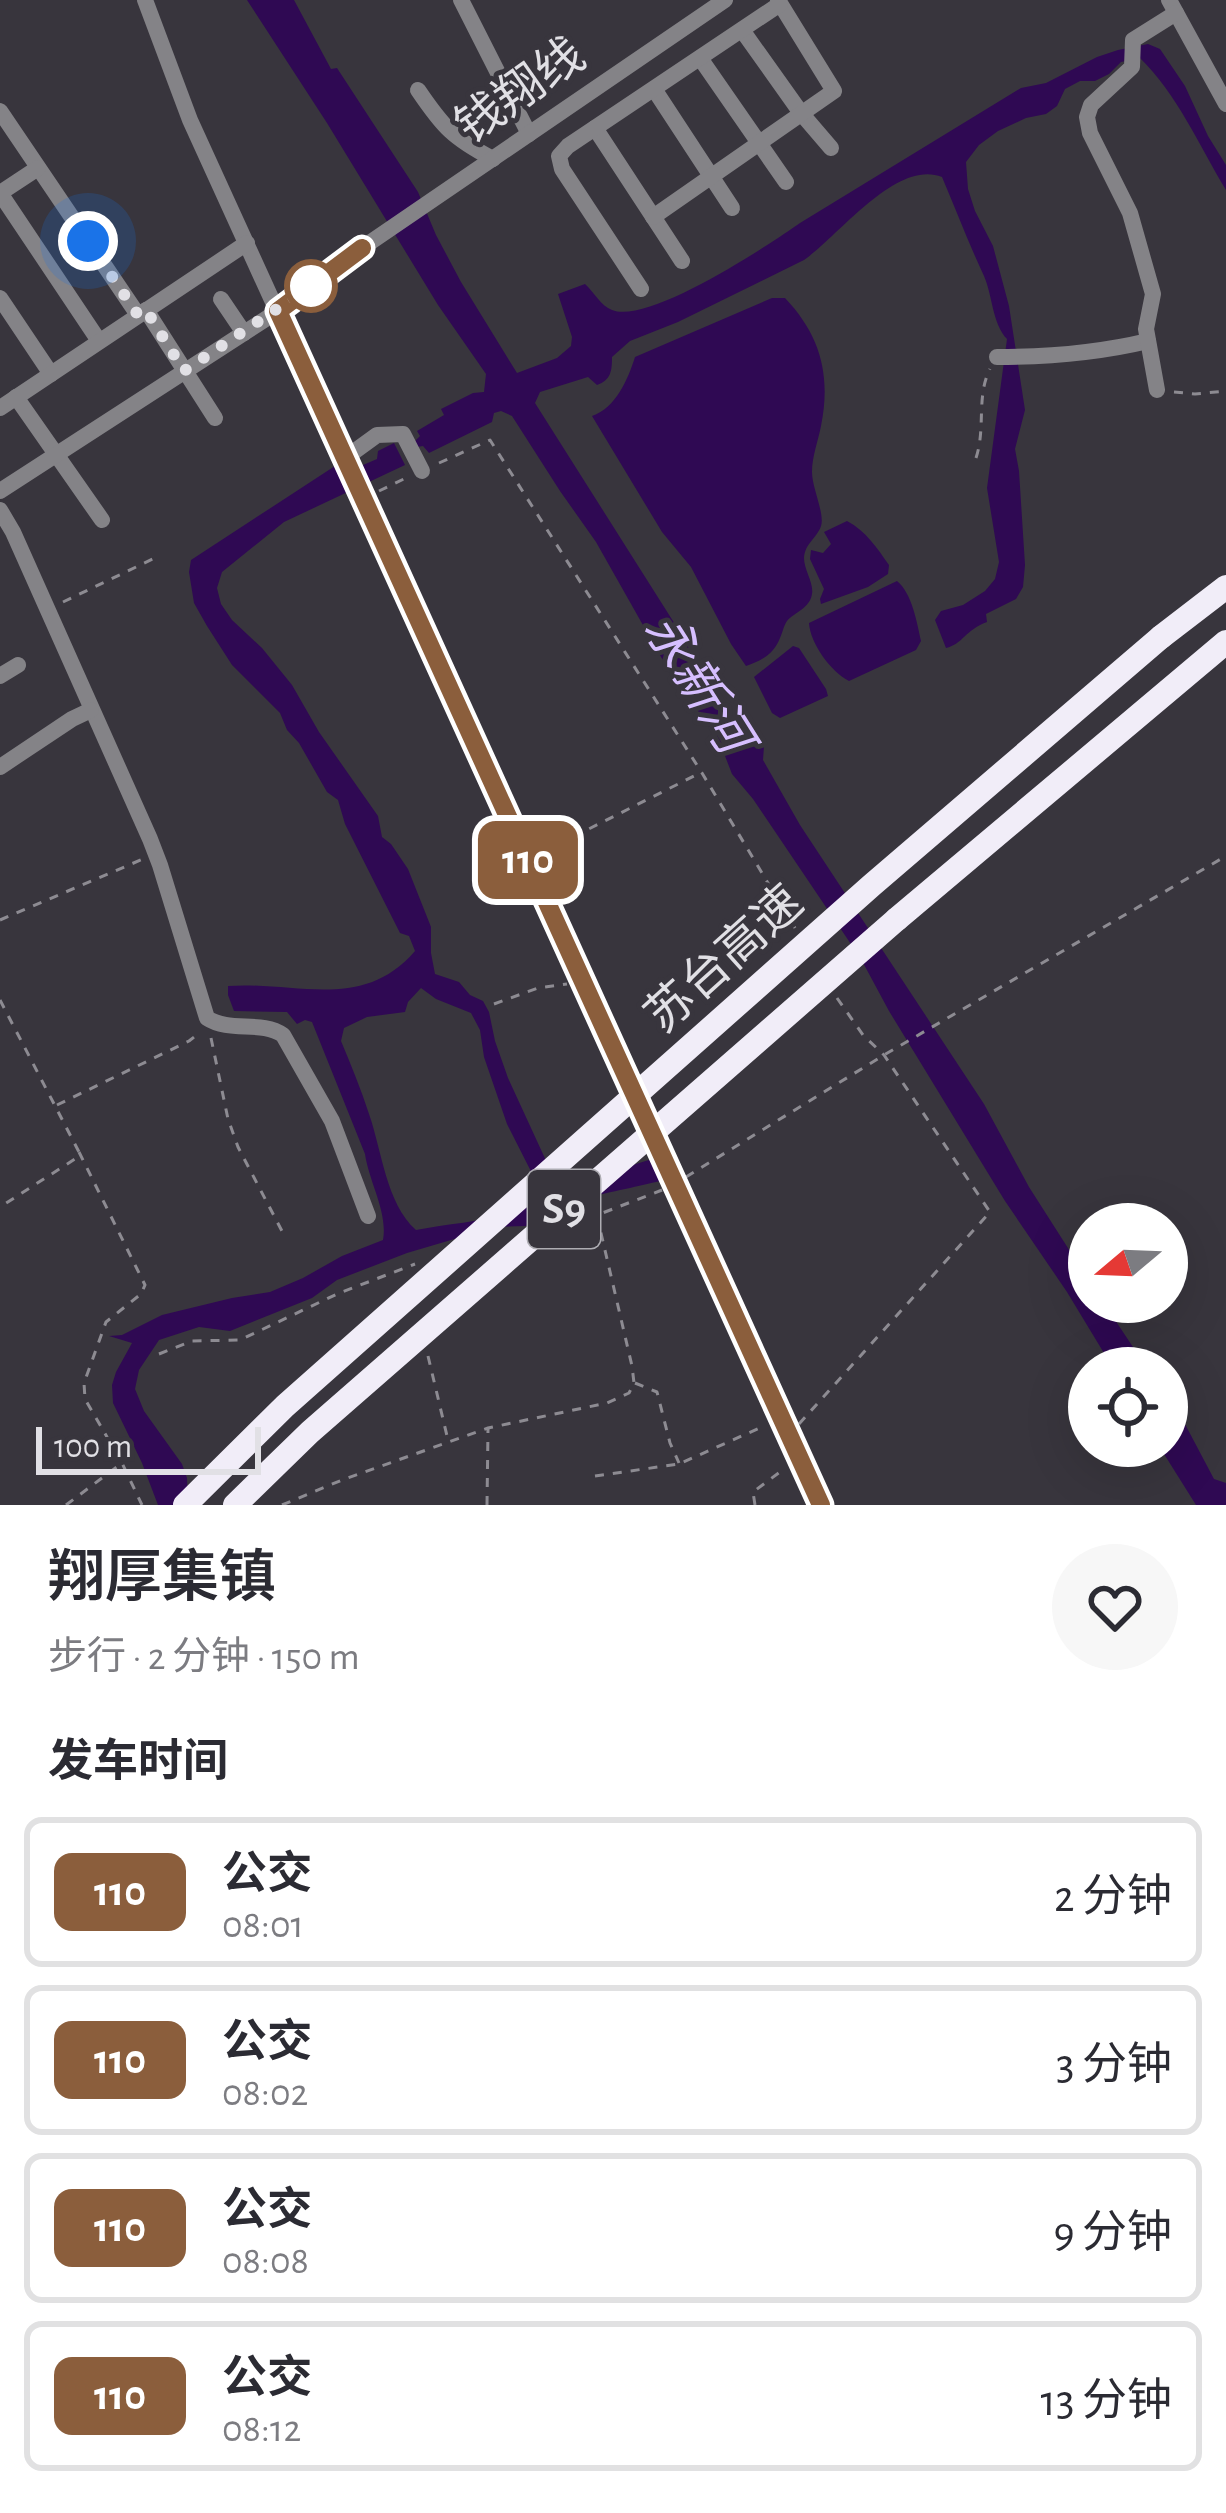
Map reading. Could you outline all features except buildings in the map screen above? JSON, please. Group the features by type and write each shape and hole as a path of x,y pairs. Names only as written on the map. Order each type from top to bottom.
{"highway":[{"name":"苏台高速","path":"185,1505 339,1358 854,901 1226,587"},
{"name":"苏台高速","path":"236,1505 310,1432 825,981 1226,642"}],"street":[{"path":"146,0 190,120 821,1505"},
{"path":"461,0 529,134"},
{"name":"钱翔线","path":"0,491 278,311 362,248 725,0"},
{"path":"641,289 562,169 559,156 779,2 834,91 653,217"},
{"path":"1157,390 1146,329 1153,294 1130,213 1090,133 1087,117 1091,104 1132,67 1133,40 1173,6 1226,104"},
{"path":"742,30 831,148"},
{"path":"700,58 786,182"},
{"path":"654,89 732,208"},
{"path":"418,90 445,129 493,159"},
{"path":"0,111 215,418"},
{"path":"595,128 682,261"},
{"path":"38,167 0,193 99,341"},
{"path":"102,520 56,454 4,404 248,243"},
{"path":"0,298 50,374"},
{"path":"221,298 244,333"},
{"path":"997,357 1148,341"},
{"path":"344,459 376,435 403,434 420,465"},
{"path":"0,510 155,852 207,1018 227,1027 275,1028 283,1035 332,1121 368,1216"},
{"path":"0,676 18,665"},
{"path":"2,762 91,710"}],"path":[{"path":"976,458 982,440 985,379 997,357"},
{"path":"1157,390 1226,391"},
{"path":"361,495 420,465 490,440 798,934"},
{"path":"46,610 159,556"},
{"path":"528,860 701,773"},
{"path":"0,920 155,852"},
{"path":"676,1184 884,1055 1226,856"},
{"path":"494,1004 583,978"},
{"path":"595,1477 680,1465 786,1426 990,1212 884,1055 835,995"},
{"path":"0,1000 145,1285 141,1294 106,1322 84,1383 85,1399 142,1505"},
{"path":"55,1106 188,1041 207,1018"},
{"path":"207,1018 227,1119 283,1233"},
{"path":"0,1207 79,1152"},
{"path":"282,1505 488,1428 629,1394 634,1383 625,1329 597,1216"},
{"path":"634,1383 657,1392 680,1465"},
{"path":"487,1505 488,1428"},
{"path":"755,1505 753,1492 800,1457"},
{"path":"66,1505 122,1463"}],"water":[{"name":"永新河","path":"247,0 294,0 331,69 337,68 418,192 461,282 517,373 557,358 571,346 558,294 585,284 608,308 629,311 679,295 1021,88 1046,83 1097,57 1148,44 1160,49 1185,86 1226,165 1226,190 1176,104 1140,58 1121,62 1095,81 1080,81 1065,89 1057,106 998,131 966,162 968,189 993,246 1009,306 1025,410 1015,449 1025,565 1023,587 1016,599 986,614 987,622 952,646 946,648 935,620 941,611 963,605 985,591 995,579 999,562 987,488 1007,339 942,177 924,174 906,179 869,202 804,260 630,341 612,357 610,374 602,383 597,385 588,377 540,392 535,403 740,734 764,746 763,760 800,825 984,1104 1068,1248 1068,1294 1005,1201 861,959 732,774 720,743 661,657 596,542 512,416 494,413 492,422 429,453 417,447 417,431 444,415 441,409 484,392 486,374 438,305"},
{"path":"772,298 785,298 797,312 820,358 824,408 812,472 822,521 804,558 811,599 787,621 771,653 746,666 691,567 662,532 592,416 614,400 635,357"},
{"path":"394,443 405,465 284,522 222,572 217,588 221,604 292,685 378,816 382,837 408,869 431,927 435,974 459,982 483,1001 508,1078 554,1178 566,1186 652,1159 663,1180 569,1203 526,1226 495,1227 407,1253 230,1331 199,1327 159,1340 139,1370 135,1389 144,1411 182,1464 188,1505 158,1505 113,1403 116,1372 132,1343 109,1336 122,1335 162,1315 270,1292 383,1240 383,1219 365,1154 312,1022 297,1024 287,1012 234,1011 228,986 351,988 395,970 415,951 409,936 400,933 345,824 338,800 327,792 280,713 232,665 207,626 194,603 189,572 191,560 338,464 342,474 377,459 378,451","holes":["421,988 471,1013 507,1124 544,1197 499,1216 416,1230 391,1191 341,1041 344,1028 367,1017 405,1012"]},
{"path":"847,521 875,546 889,565 888,574 868,587 821,604 824,589 810,559 811,550 823,553 831,544 824,532"},
{"path":"897,581 910,601 921,641 916,650 849,681 823,656 809,623"},
{"path":"793,646 799,648 828,696 780,718 772,713 754,677"},
{"path":"1086,1323 1117,1323 1133,1347 1100,1347"},
{"path":"1188,1430 1214,1479 1226,1483 1226,1505 1196,1505 1172,1467 1188,1467"}],"bus line":[{"name":"110","path":"362,248 278,311 821,1505"}],"route":[{"path":"88,241 138,315 146,310 184,371 311,286"}]}
